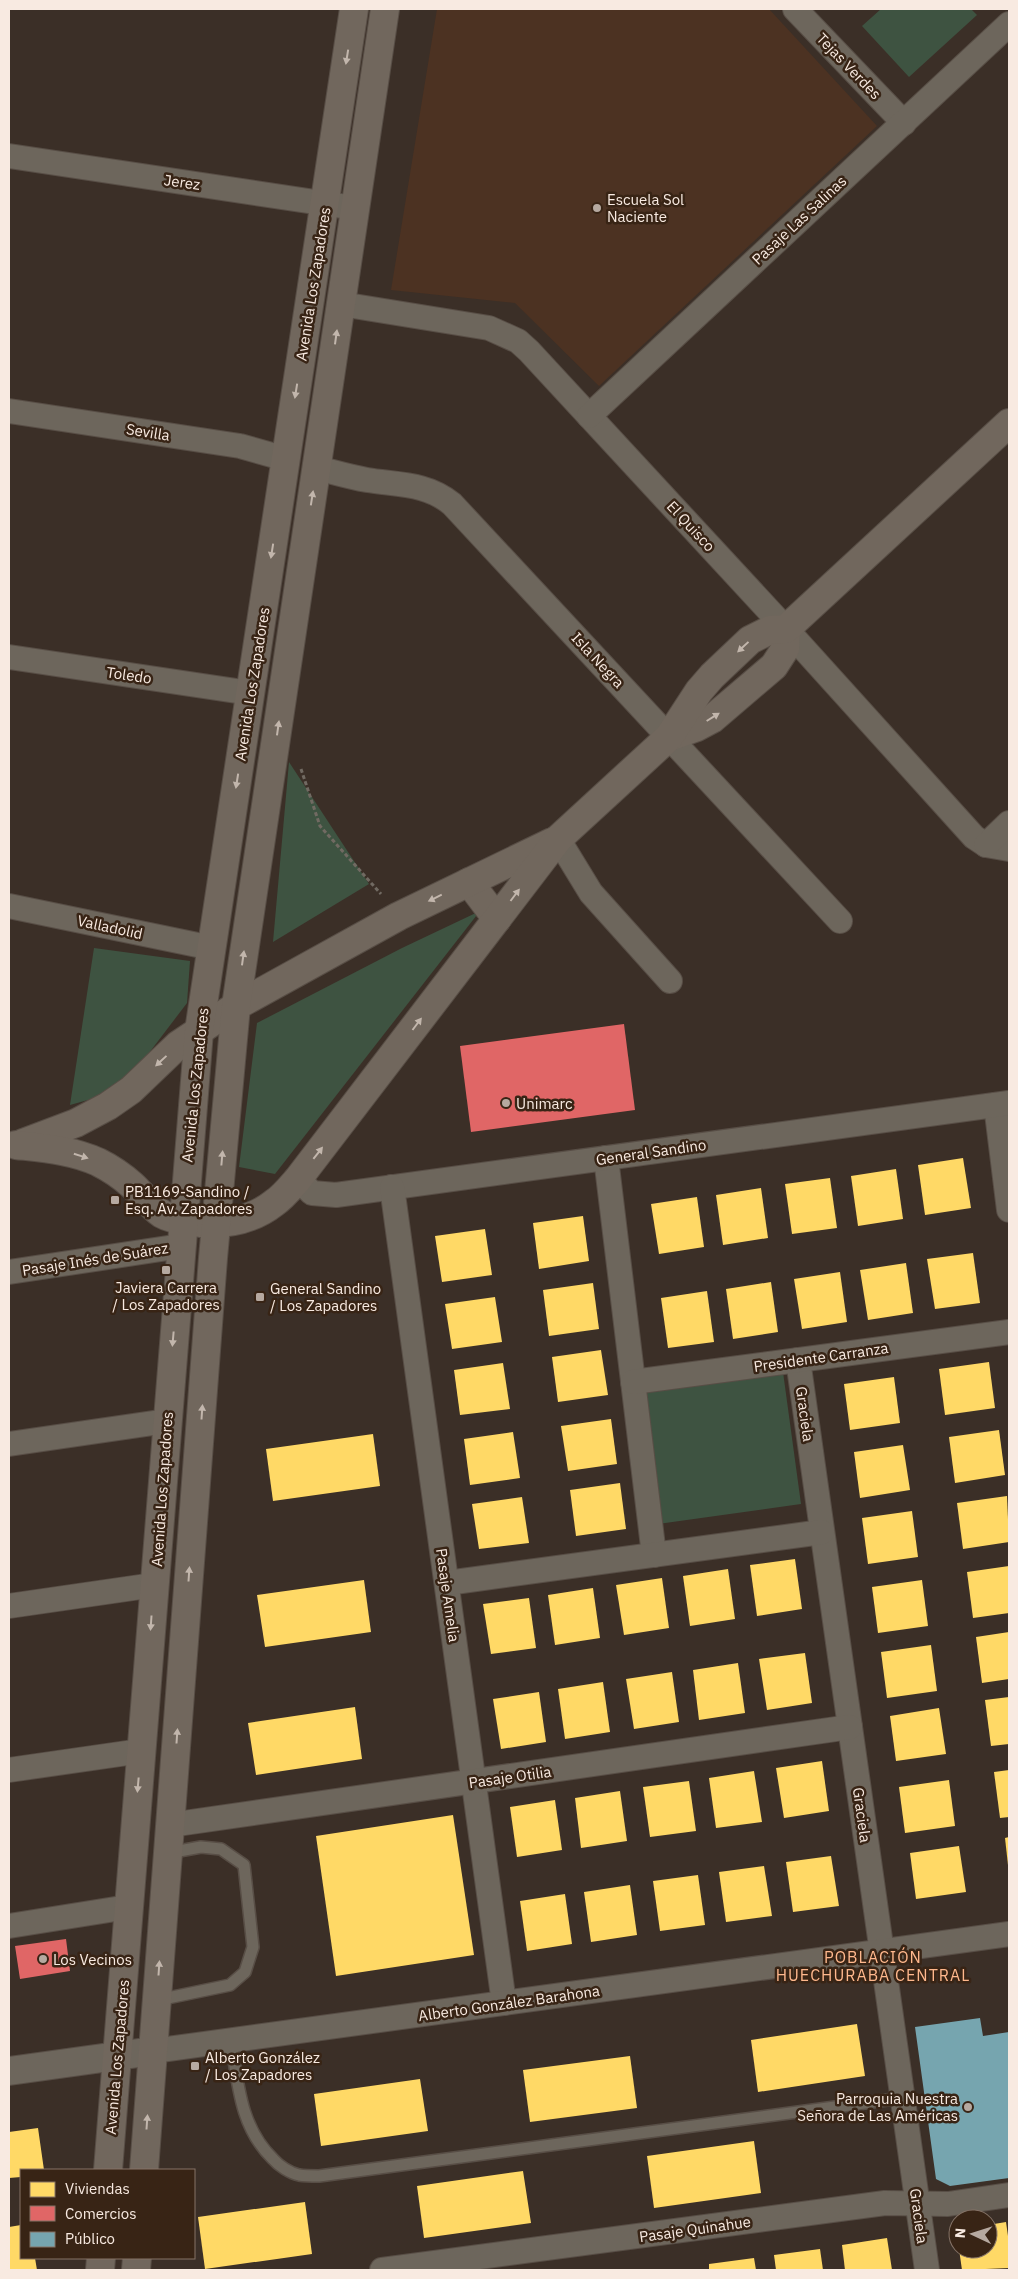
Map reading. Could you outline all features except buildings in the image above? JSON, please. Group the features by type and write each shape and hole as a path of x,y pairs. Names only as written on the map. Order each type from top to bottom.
{"main road":[{"name":"Avenida Los Zapadores","path":"108,2169 199,1031 354,9"},
{"name":"Avenida Los Zapadores","path":"144,2169 216,1224 236,1006 385,9"},
{"path":"12,1146 52,1149 77,1154 97,1162 115,1172 133,1186 146,1202 164,1215 182,1233 257,1214 275,1203 298,1179 558,839 668,737 699,691 731,658 760,634 770,630 786,629 1009,423"},
{"path":"12,1146 76,1123 108,1106 131,1090 178,1045 236,1006 399,916 558,839"},
{"path":"469,882 497,919"}],"street":[{"name":"Tejas Verdes","path":"795,9 904,122"},
{"name":"Pasaje Las Salinas","path":"589,416 1009,24"},
{"name":"Jerez","path":"9,156 355,208"},
{"name":"El Quisco","path":"341,304 490,328 505,334 529,351 786,629 974,837 986,844"},
{"name":"Sevilla","path":"9,411 240,446 286,459"},
{"name":"Isla Negra","path":"317,468 365,480 423,488 444,497 840,921"},
{"name":"Toledo","path":"9,657 250,693"},
{"path":"986,844 1009,823"},
{"path":"558,839 591,893 670,981"},
{"path":"986,844 1009,849"},
{"name":"Valladolid","path":"13,908 212,948"},
{"path":"1003,1104 1009,1210"},
{"name":"General Sandino","path":"298,1179 312,1193 324,1196 1003,1104"},
{"path":"606,1158 654,1555"},
{"name":"Pasaje Amelia","path":"392,1187 504,2003"},
{"name":"Pasaje Inés de Suárez","path":"9,1272 182,1233"},
{"name":"Presidente Carranza","path":"633,1382 1009,1332"},
{"name":"Graciela","path":"798,1360 927,2270"},
{"path":"9,1444 167,1422"},
{"path":"446,1583 822,1532"},
{"path":"9,1606 154,1585"},
{"name":"Pasaje Otilia","path":"170,1825 850,1727"},
{"path":"9,1770 141,1751"},
{"path":"9,1926 128,1907"},
{"name":"Alberto González Barahona","path":"9,2070 1009,1934"},
{"name":"Pasaje Quinahue","path":"382,2270 885,2203 948,2204 1009,2195"}],"lane":[{"path":"157,2000 230,1984 245,1972 253,1946 244,1865 221,1849 201,1848 168,1853"},
{"path":"231,2040 240,2096 250,2130 262,2149 278,2164 298,2175 319,2176 902,2098"}],"path":[{"path":"299,762 320,826 399,916"}],"shaded area":[{"name":"Escuela Sol Naciente","path":"437,9 769,9 877,126 599,386 515,303 391,290"}],"green space":[{"path":"881,9 971,9 977,15 909,77 862,26"},
{"path":"289,762 369,884 273,942"},
{"path":"480,911 275,1174 239,1167 257,1023 402,948"},
{"path":"94,948 190,961 187,1003 120,1091 70,1105"},
{"path":"783,1372 801,1504 658,1524 640,1392"}],"place":[{"name":"Escuela Sol Naciente","path":"597,208"},
{"name":"Unimarc","path":"506,1103"},
{"name":"PB1169-Sandino / Esq. Av. Zapadores","path":"115,1200"},
{"name":"Javiera Carrera / Los Zapadores","path":"166,1270"},
{"name":"General Sandino / Los Zapadores","path":"260,1297"},
{"name":"Los Vecinos","path":"43,1959"},
{"name":"Alberto González / Los Zapadores","path":"195,2066"},
{"name":"Parroquia Nuestra Señora de Las Américas","path":"968,2107"}],"district":[{"name":"POBLACIÓN HUECHURABA CENTRAL","path":"873,1966"}]}
